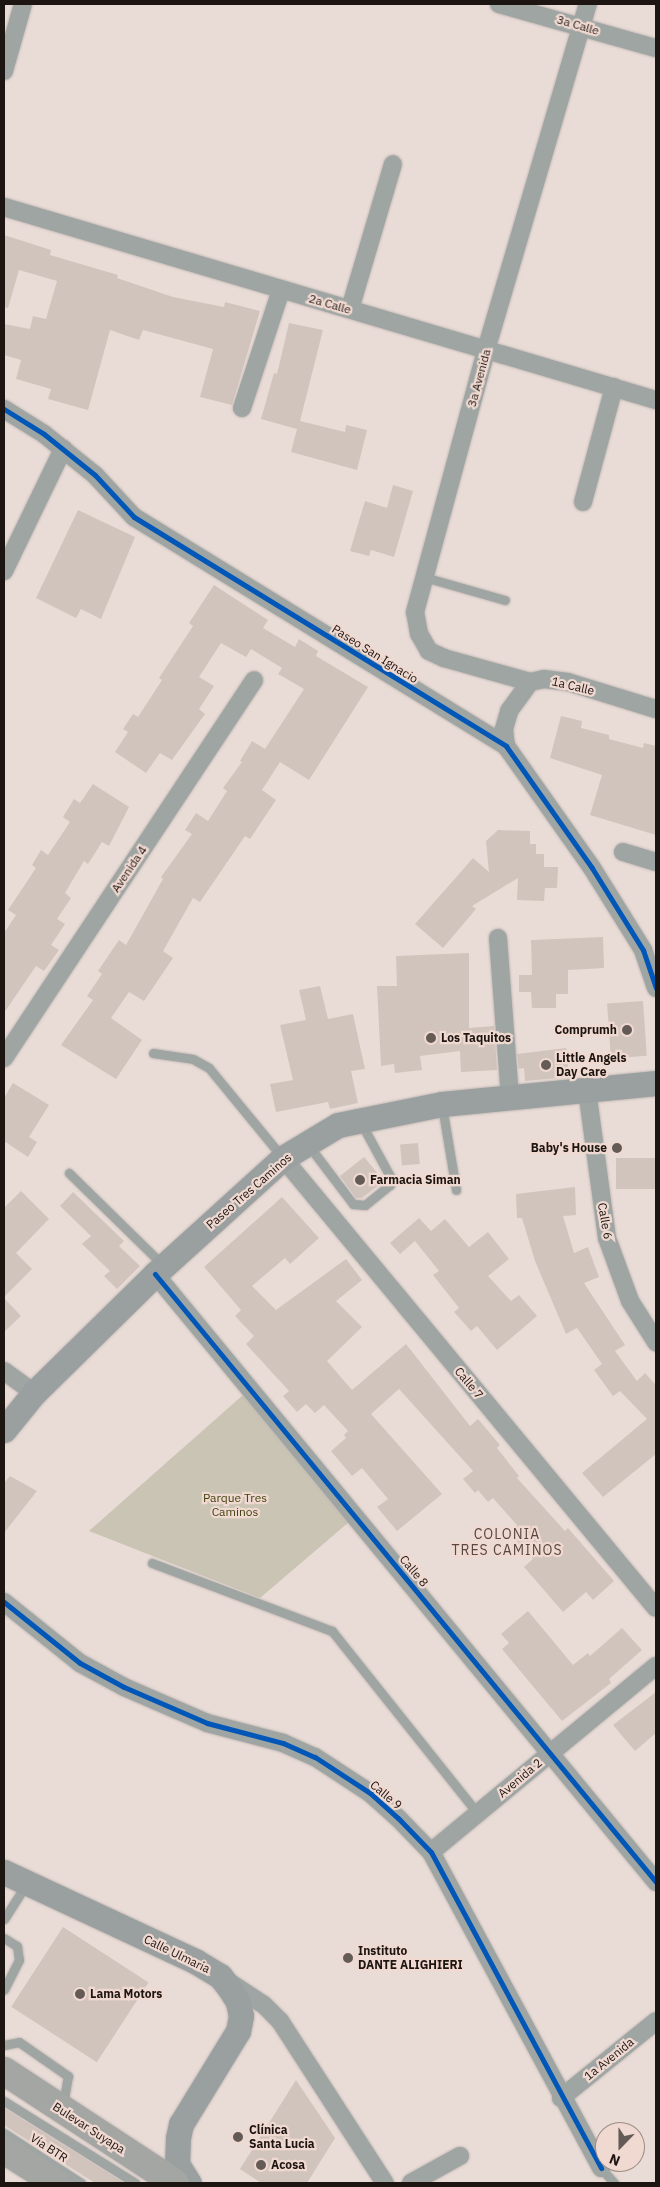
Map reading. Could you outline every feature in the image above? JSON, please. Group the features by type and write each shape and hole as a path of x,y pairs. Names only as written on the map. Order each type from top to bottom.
{"main road":[{"name":"Bulevar Suyapa","path":"4,2071 175,2183"},
{"path":"4,2150 56,2183"}],"street":[{"path":"4,71 23,4"},
{"name":"3a Calle","path":"499,4 656,48"},
{"name":"3a Avenida","path":"530,682 444,658 429,651 419,634 415,612 486,350 588,4"},
{"path":"350,310 393,164"},
{"name":"2a Calle","path":"4,207 656,400"},
{"path":"242,408 282,290"},
{"path":"583,502 614,387"},
{"name":"Paseo San Ignacio","path":"4,409 63,449 94,475 134,517 506,746 592,868 643,950 656,988"},
{"path":"4,571 63,449"},
{"name":"Avenida 4","path":"4,1058 254,680"},
{"path":"506,746 504,729 508,711 530,682"},
{"name":"1a Calle","path":"530,682 568,682 656,709"},
{"path":"623,852 656,862"},
{"path":"498,938 510,1097"},
{"name":"Paseo Tres Caminos","path":"4,1430 34,1393 159,1270 283,1158 338,1124 442,1104 656,1083"},
{"name":"Calle 6","path":"588,1090 607,1238 630,1301 656,1342"},
{"name":"Calle 7","path":"283,1158 656,1608"},
{"name":"Calle 8","path":"159,1270 656,1882"},
{"path":"4,1371 34,1393"},
{"name":"Calle 9","path":"4,1602 80,1662 124,1687 206,1723 283,1743 322,1761 370,1793 431,1852 561,2098 595,2158"},
{"name":"Avenida 2","path":"431,1852 656,1666"},
{"name":"Calle Ulmaria","path":"4,1872 220,1976 238,2002 241,2016 232,2044 181,2124 176,2157 189,2183"},
{"path":"220,1976 264,2005 280,2021 385,2183"},
{"name":"1a Avenida","path":"561,2098 656,2021"},
{"path":"411,2183 460,2156"}],"lane":[{"path":"424,577 505,600"},
{"path":"153,1053 192,1059 209,1068 283,1158"},
{"path":"442,1104 456,1190"},
{"path":"307,1144 353,1204 365,1205 390,1185 392,1180 360,1120"},
{"path":"69,1173 159,1270"},
{"path":"152,1563 332,1631 478,1814"},
{"path":"4,1919 27,1883"},
{"path":"4,1938 17,1946 19,1960 4,1989"},
{"path":"4,2046 19,2042 68,2076 62,2110"},
{"name":"Vía BTR","path":"4,2101 135,2183"},
{"name":"Vía BTR","path":"4,2133 81,2183"},
{"path":"604,2172 614,2183"}],"green space":[{"name":"Parque Tres Caminos","path":"243,1395 349,1522 260,1598 89,1531"}],"building":[{"path":"4,235 51,250 50,255 118,275 117,278 173,297 224,307 225,302 260,311 232,405 200,397 213,349 143,330 139,340 110,330 88,410 48,399 51,389 16,379 21,360 4,355 4,324 30,329 33,316 46,319 57,281 19,270 8,308 4,307"},
{"path":"289,323 323,330 300,421 345,432 346,425 367,430 357,470 291,452 297,429 261,419 274,373 277,374"},
{"path":"393,485 413,491 394,557 371,550 369,556 350,551 365,501 387,508"},
{"path":"78,510 135,537 101,619 81,609 76,618 36,598"},
{"path":"214,585 268,620 263,628 295,647 299,639 318,651 316,656 368,687 309,780 280,762 262,790 276,800 250,839 245,836 200,902 193,898 163,951 173,958 144,1001 129,992 111,1018 142,1040 116,1079 61,1045 93,1000 87,996 102,974 98,971 119,940 126,945 163,879 161,877 192,834 185,830 196,813 208,821 227,791 223,788 242,762 240,761 252,741 265,749 304,689 278,674 282,668 251,649 246,657 221,643 199,677 214,686 199,709 205,714 172,760 160,753 146,773 115,752 128,732 123,729 133,714 138,717 162,680 159,678 193,626 189,623"},
{"path":"561,716 582,721 581,728 609,735 609,739 643,748 644,743 656,746 656,835 590,815 602,775 550,758"},
{"path":"93,784 129,807 109,846 102,842 88,864 84,861 65,893 71,898 57,919 65,924 51,945 59,950 44,971 36,966 4,1013 4,933 16,915 8,910 36,868 32,865 41,850 48,855 70,822 63,817 74,799 80,803"},
{"path":"498,830 530,831 530,844 536,844 536,854 544,854 544,867 558,867 557,888 545,888 544,901 517,900 518,878 472,906 476,909 443,948 415,924 473,858 489,872 486,841"},
{"path":"603,937 604,968 568,970 568,994 556,994 556,1008 532,1008 531,992 519,992 519,975 532,975 531,940"},
{"path":"469,953 469,1028 494,1026 497,1070 461,1072 460,1051 420,1056 422,1070 395,1073 394,1064 381,1066 377,986 397,986 396,956"},
{"path":"320,986 328,1019 353,1014 365,1069 351,1071 358,1103 330,1109 328,1102 276,1112 270,1084 293,1080 280,1025 306,1020 299,990"},
{"name":"Comprumh","path":"643,1001 647,1056 611,1058 607,1004"},
{"name":"Little Angels Day Care","path":"566,1048 569,1077 525,1081 524,1068 519,1069 517,1054"},
{"path":"13,1083 49,1105 29,1137 37,1142 28,1157 4,1141 4,1098"},
{"path":"418,1143 420,1164 402,1165 400,1145"},
{"name":"Farmacia Siman","path":"364,1157 384,1181 362,1198 356,1198 340,1176"},
{"path":"616,1158 656,1158 656,1189 616,1189"},
{"path":"575,1187 576,1215 563,1216 574,1253 588,1247 599,1277 584,1283 625,1345 615,1351 637,1381 645,1373 656,1385 656,1454 603,1497 582,1473 647,1419 620,1391 613,1396 594,1370 602,1364 577,1328 566,1334 535,1261 522,1218 517,1218 516,1194"},
{"path":"21,1191 49,1219 16,1253 32,1269 4,1297 4,1208"},
{"path":"73,1192 124,1241 119,1246 140,1266 117,1289 104,1276 110,1271 82,1244 91,1236 60,1206"},
{"path":"282,1197 319,1238 290,1264 285,1258 252,1286 276,1310 346,1259 362,1280 336,1301 362,1327 327,1361 352,1390 406,1344 470,1426 478,1419 500,1445 497,1448 519,1476 517,1478 565,1531 568,1528 614,1581 593,1600 586,1592 563,1612 524,1567 533,1559 508,1532 517,1525 493,1498 488,1502 478,1490 475,1493 463,1479 473,1471 399,1389 371,1414 442,1494 397,1531 377,1507 388,1499 362,1468 352,1476 331,1451 346,1438 344,1435 348,1431 324,1405 315,1413 306,1404 297,1412 283,1396 289,1391 246,1344 254,1336 235,1316 241,1310 204,1267"},
{"path":"419,1218 431,1231 445,1219 469,1247 488,1232 509,1259 488,1276 511,1301 519,1295 537,1316 497,1350 477,1326 471,1331 454,1312 459,1308 433,1275 439,1271 415,1241 400,1254 390,1243"},
{"path":"4,1298 21,1316 4,1332"},
{"path":"10,1476 37,1491 4,1533 4,1483"},
{"path":"528,1611 573,1665 588,1653 590,1656 622,1628 642,1650 609,1679 611,1683 562,1721 502,1649 509,1643 501,1634"},
{"path":"656,1692 656,1733 635,1751 613,1725"},
{"name":"Lama Motors","path":"63,1927 149,1983 97,2062 11,2007"},
{"path":"296,2080 335,2138 307,2183 261,2183 240,2169"},
{"path":"4,2108 124,2183 95,2183 4,2125"}],"cycle path":[{"path":"4,409 44,434 95,475 134,517 506,746 592,868 643,950 656,988"},
{"path":"155,1274 656,1882"},
{"path":"4,1602 80,1663 124,1687 207,1723 283,1743 315,1757 370,1793 398,1818 431,1852 595,2157"}],"place":[{"name":"Comprumh","path":"627,1030"},
{"name":"Los Taquitos","path":"431,1038"},
{"name":"Little Angels Day Care","path":"546,1065"},
{"name":"Baby's House","path":"617,1148"},
{"name":"Farmacia Siman","path":"360,1180"},
{"name":"Instituto DANTE ALIGHIERI","path":"348,1958"},
{"name":"Lama Motors","path":"80,1994"},
{"name":"Clínica Santa Lucia","path":"238,2137"},
{"name":"Acosa","path":"261,2165"}],"district":[{"name":"COLONIA TRES CAMINOS","path":"507,1542"}]}
